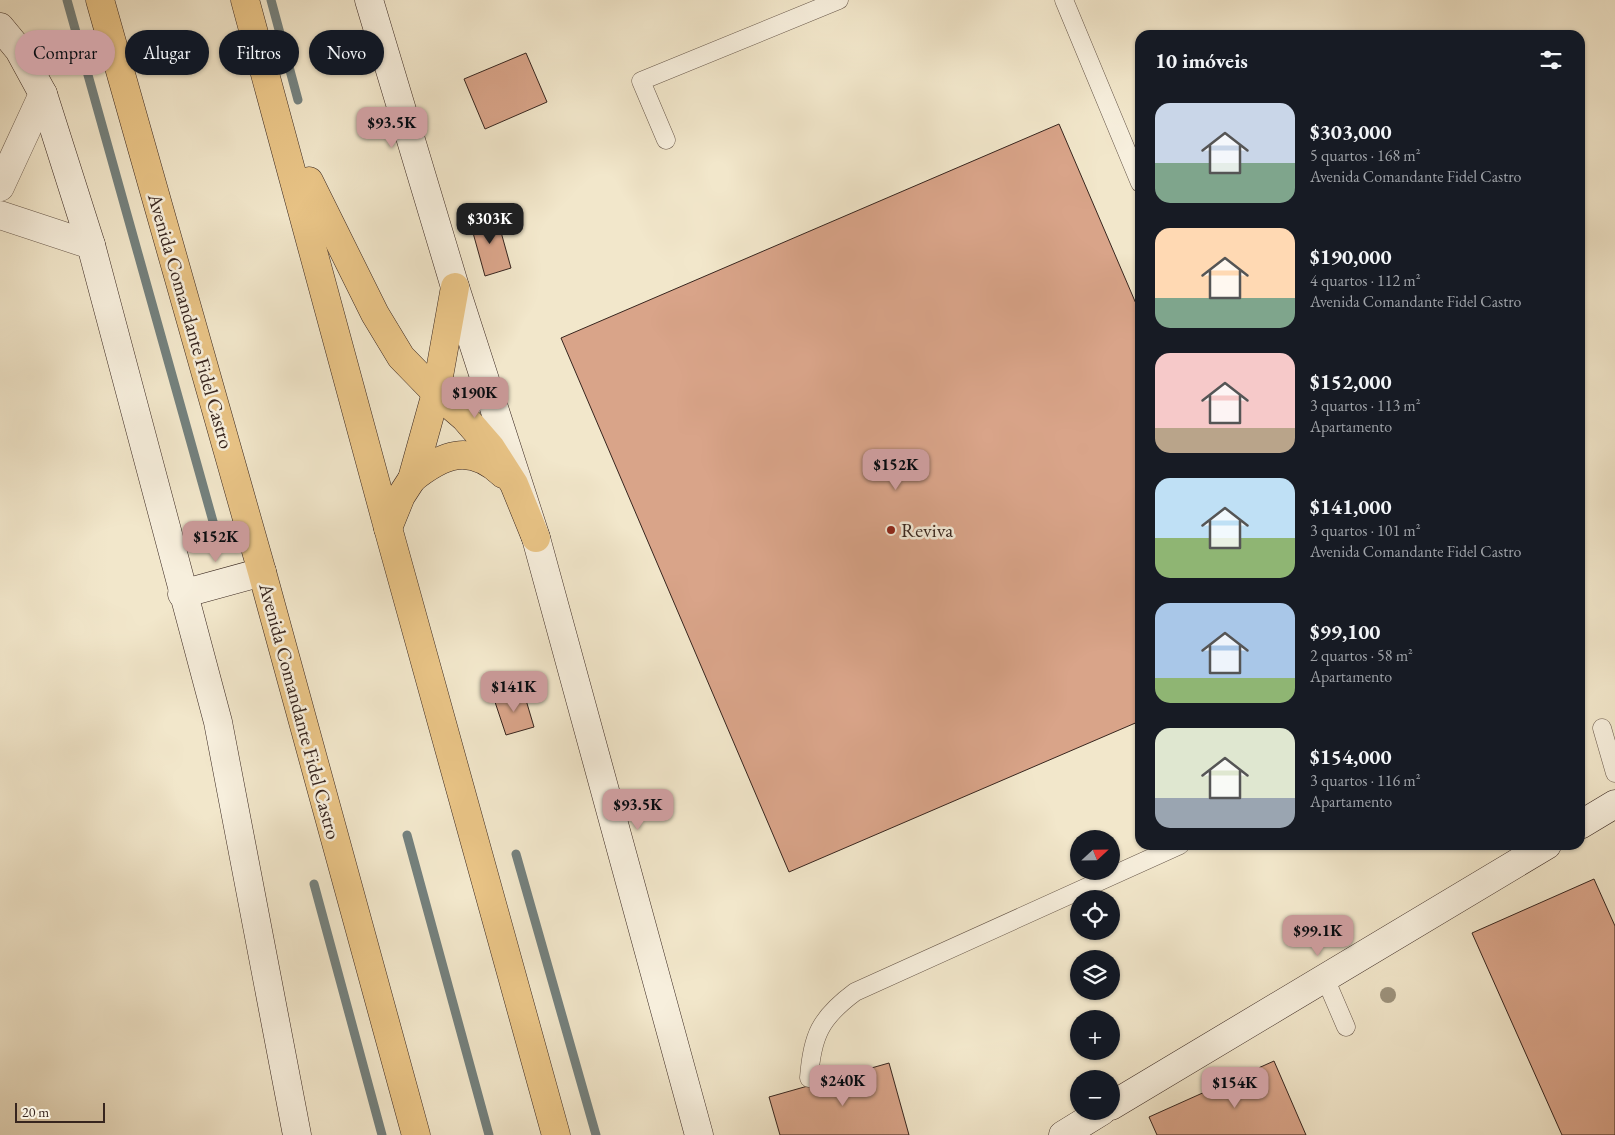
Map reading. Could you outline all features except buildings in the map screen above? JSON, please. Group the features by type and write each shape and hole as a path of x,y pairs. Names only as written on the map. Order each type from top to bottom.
{"highway":[{"name":"Avenida Comandante Fidel Castro","path":"100,0 262,572 416,1135"},
{"path":"245,0 388,528 556,1135"},
{"path":"267,78 316,198 375,314 401,357 436,393 465,418 490,448 514,484 536,538"},
{"path":"412,479 436,393 455,287"},
{"path":"388,528 400,496 412,479 429,465 448,456 464,454 477,457 496,467 514,484"}],"street":[{"path":"369,0 455,287 536,538 699,1135"},
{"path":"0,27 19,50 44,94 91,245 182,594 218,722 297,1135"},
{"path":"0,187 44,94"},
{"path":"0,215 91,245"},
{"path":"182,594 262,572"},
{"path":"1585,822 1615,804"},
{"path":"1120,1101 1539,850"},
{"path":"1063,1135 1087,1120"}],"lane":[{"path":"666,140 641,82 839,0"},
{"path":"1064,0 1135,171"},
{"path":"1602,728 1615,773"},
{"path":"808,1078 811,1053 817,1030 834,1008 854,992 1169,850"},
{"path":"1325,978 1346,1027"}],"waterway":[{"path":"67,0 214,525"},
{"path":"271,0 298,100"},
{"path":"407,835 489,1135"},
{"path":"516,854 596,1135"},
{"path":"314,884 382,1135"}],"place":[{"name":"Reviva","path":"891,530"}]}
